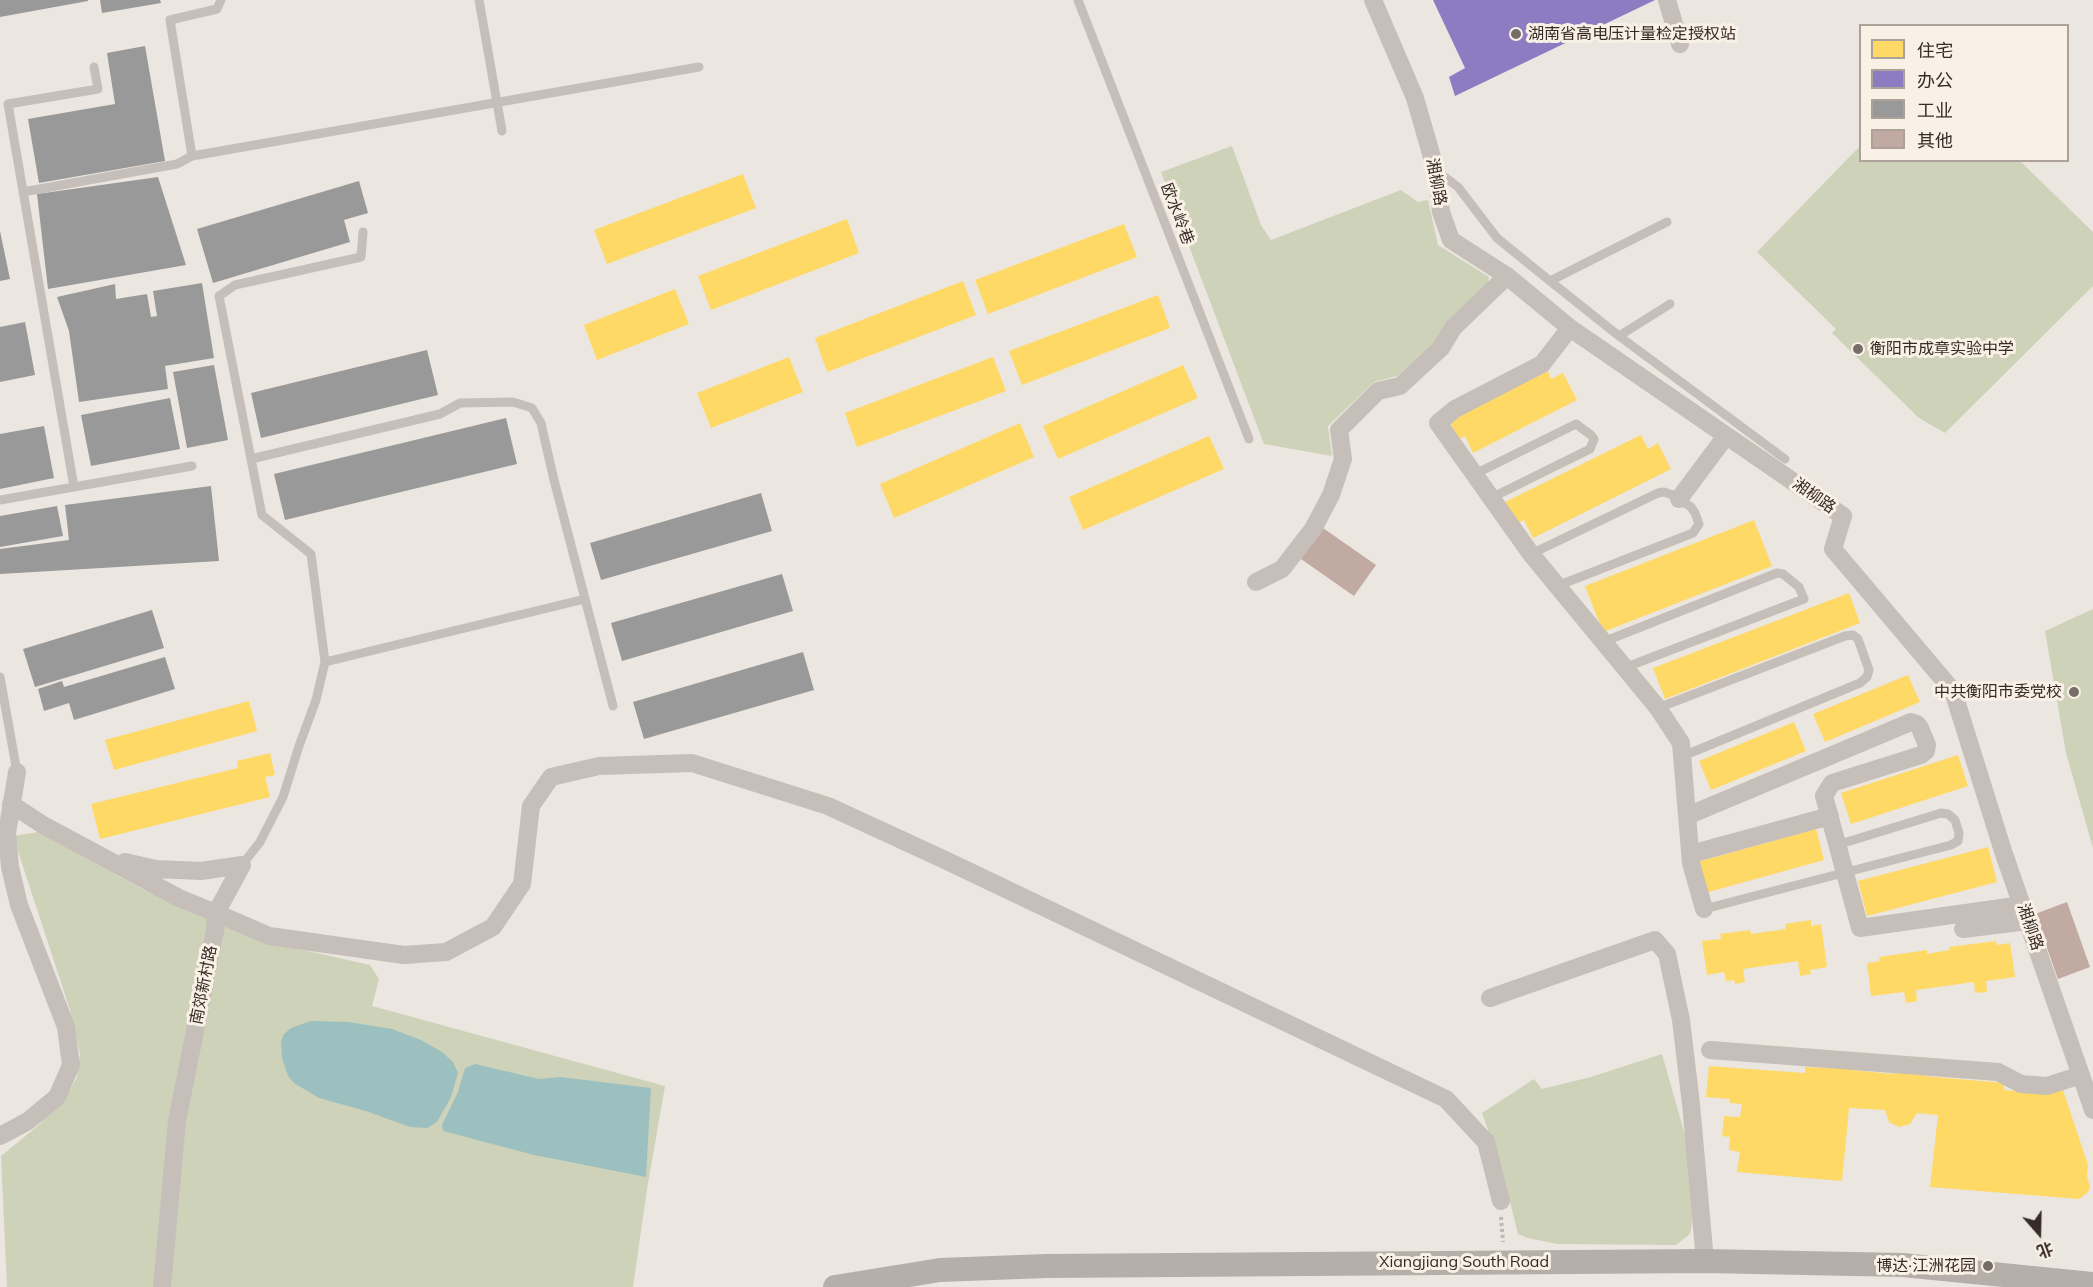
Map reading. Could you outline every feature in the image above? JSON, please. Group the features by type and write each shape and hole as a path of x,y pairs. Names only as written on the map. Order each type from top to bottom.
{"main road":[{"name":"Xiangjiang South Road","path":"835,1287 940,1270 1046,1266 1705,1261 1903,1265 2093,1284"}],"street":[{"name":"湘柳路","path":"1373,0 1415,98 1436,171 1441,212 1451,240 1506,276 1570,328 1843,516 1833,549 1953,691 2025,913 2093,1110"},
{"path":"1667,0 1680,44"},
{"path":"1256,582 1282,569 1313,529 1331,495 1343,459 1339,430 1378,391 1400,386 1441,348 1453,328 1506,276"},
{"path":"1570,328 1542,364 1455,409 1438,423 1531,554 1658,708 1681,743 1691,863 1704,909"},
{"path":"1679,499 1726,436"},
{"path":"1687,816 1911,722 1917,724 1927,745 1926,751 1921,755 1832,783 1824,796 1860,928 1982,919 2025,913"},
{"path":"10,804 43,825 179,898 269,936 404,955 446,952 493,927 522,884 531,806 551,777 599,766 692,763 828,806 1446,1099 1486,1142 1501,1201"},
{"path":"0,1136 28,1121 57,1097 71,1065 66,1027 19,905 10,867 7,833 17,772"},
{"path":"1691,854 1830,816"},
{"path":"102,857 156,869 201,872 242,865"},
{"path":"216,913 242,865"},
{"name":"南郊新村路","path":"162,1287 177,1121 215,931 216,913"},
{"path":"1963,929 1982,919"},
{"path":"1490,999 1654,940 1667,954 1682,1020 1705,1261"},
{"path":"1710,1050 1998,1072 2021,1084 2047,1086 2081,1075"}],"lane":[{"path":"192,156 170,20 217,9 221,0"},
{"path":"479,0 502,131"},
{"name":"欧水岭巷","path":"1078,0 1248,439"},
{"path":"74,487 8,104 98,89 94,67"},
{"path":"23,192 177,164 192,156 699,67"},
{"path":"1436,171 1458,187 1497,237 1550,281 1619,336 1785,459"},
{"path":"1550,281 1666,222"},
{"path":"242,865 260,842 283,797 316,700 325,662 311,554 262,515 219,296 235,285 361,257 363,232"},
{"path":"1619,336 1670,304"},
{"path":"251,459 440,414 460,403 513,402 532,408 541,423 613,706"},
{"path":"1474,474 1576,424 1594,439 1590,449 1491,498"},
{"path":"0,500 192,466"},
{"path":"1531,554 1658,493 1664,492 1692,507 1699,524 1694,533 1557,586"},
{"path":"1603,642 1777,573 1796,582 1799,587 1804,599 1624,668"},
{"path":"325,662 585,599"},
{"path":"1658,708 1845,636 1853,635 1858,639 1869,670 1867,677 1860,683 1683,756"},
{"path":"0,677 17,772"},
{"path":"1704,909 1951,845 1958,841 1959,833 1955,820 1948,814 1941,813 1837,845"}],"path":[{"path":"1501,1201 1503,1242"}],"green space":[{"path":"1232,146 1261,225 1271,240 1401,190 1418,202 1428,200 1438,245 1489,277 1488,283 1444,326 1435,342 1397,376 1374,382 1328,426 1332,456 1264,444 1161,172"},
{"path":"1859,147 1859,162 2021,162 2093,232 2093,286 1945,433 1919,418 1832,333 1836,329 1757,252"},
{"name":"中共衡阳市委党校","path":"2093,609 2093,848 2066,753 2045,631"},
{"path":"38,832 142,889 255,939 370,965 379,979 372,1006 665,1086 633,1287 7,1287 1,1156 39,1125 66,1097 77,1077 80,1054 70,1010 13,836"},
{"path":"1662,1054 1689,1149 1693,1218 1690,1234 1676,1245 1557,1244 1518,1234 1502,1169 1482,1113 1534,1079 1542,1089 1591,1077"}],"water":[{"path":"311,1021 348,1022 392,1029 421,1040 442,1052 453,1062 458,1073 451,1097 437,1122 427,1128 410,1127 366,1111 319,1098 294,1083 288,1076 282,1058 281,1042 284,1034 291,1028"},
{"path":"475,1064 539,1079 560,1077 651,1088 646,1177 534,1155 443,1131 442,1125 458,1092 465,1068"}],"building: 住宅":[{"path":"743,174 756,208 607,264 594,230"},
{"path":"847,219 859,253 711,310 698,276"},
{"path":"1124,224 1137,257 988,314 975,280"},
{"path":"963,281 976,315 827,372 815,338"},
{"path":"675,289 689,324 597,360 584,325"},
{"path":"1158,295 1170,328 1022,385 1009,351"},
{"path":"789,357 803,392 711,428 697,393"},
{"path":"993,357 1006,391 857,447 845,413"},
{"path":"1183,365 1198,398 1058,459 1043,426"},
{"path":"1548,371 1551,379 1563,373 1577,400 1473,453 1465,436 1459,439 1449,421"},
{"path":"1020,423 1034,457 894,518 880,484"},
{"path":"1641,435 1648,449 1658,443 1671,469 1533,538 1524,520 1516,524 1505,502"},
{"path":"1209,436 1224,469 1083,530 1069,497"},
{"path":"1754,520 1772,566 1603,632 1585,586"},
{"path":"1849,593 1860,623 1665,699 1653,668"},
{"path":"1908,675 1920,702 1825,742 1813,714"},
{"path":"249,701 257,731 114,770 105,740"},
{"path":"1794,722 1806,751 1711,790 1699,761"},
{"path":"270,753 275,775 265,777 270,797 100,839 91,804 238,768 237,761"},
{"path":"1958,755 1968,786 1851,824 1841,793"},
{"path":"1816,829 1824,860 1705,893 1697,862"},
{"path":"1988,847 1997,882 1867,916 1858,881"},
{"path":"1811,920 1811,926 1821,924 1827,967 1810,970 1811,974 1800,976 1798,961 1743,969 1745,982 1735,984 1734,980 1726,981 1724,972 1707,975 1702,941 1721,939 1720,934 1750,930 1751,934 1786,929 1785,924"},
{"path":"1996,941 1997,945 2010,943 2015,977 1986,981 1987,992 1975,993 1974,982 1916,990 1917,1001 1906,1003 1904,992 1871,996 1867,963 1880,961 1879,957 1927,950 1927,954 1950,950 1949,947"},
{"path":"1828,1064 1852,1066 1852,1070 1893,1074 1893,1068 1925,1071 1924,1076 2004,1083 2004,1090 2045,1093 2062,1087 2088,1165 2087,1176 2090,1187 2088,1192 2079,1199 1930,1187 1938,1115 1917,1113 1910,1124 1899,1127 1889,1122 1885,1110 1849,1108 1842,1181 1737,1172 1740,1152 1729,1150 1730,1137 1722,1136 1724,1116 1740,1117 1742,1104 1730,1103 1730,1099 1706,1097 1709,1066 1805,1073 1805,1067 1828,1068"}],"building: 办公":[{"name":"湖南省高电压计量检定授权站","path":"1433,0 1655,0 1455,96 1449,77 1465,68"}],"building: 工业":[{"path":"0,0 88,0 88,1 0,17"},
{"path":"100,0 160,0 161,3 102,13"},
{"path":"145,46 165,161 39,183 28,119 115,104 107,53"},
{"path":"158,177 186,265 48,289 37,194"},
{"path":"359,181 368,213 344,220 350,242 213,283 197,229"},
{"path":"0,231 10,279 0,281"},
{"path":"202,283 214,358 165,366 168,389 79,402 69,331 57,297 115,284 116,299 147,294 151,317 157,316 153,291"},
{"path":"25,322 35,375 0,382 0,327"},
{"path":"427,350 438,395 261,438 251,393"},
{"path":"214,365 228,440 187,448 173,372"},
{"path":"170,398 180,449 91,466 81,415"},
{"path":"506,418 517,464 285,520 274,474"},
{"path":"44,426 54,478 0,489 0,434"},
{"path":"211,486 219,561 0,574 0,549 69,540 65,505"},
{"path":"761,493 772,531 601,580 590,543"},
{"path":"57,506 63,536 0,547 0,516"},
{"path":"782,574 793,611 622,661 611,623"},
{"path":"152,610 164,648 35,687 23,649"},
{"path":"803,652 814,690 644,739 633,702"},
{"path":"165,657 175,689 74,720 69,703 44,711 38,689 62,681 64,687"}],"building: 其他":[{"path":"1323,528 1376,565 1354,596 1301,559"},
{"path":"2067,902 2090,967 2058,979 2035,914"}],"place":[{"name":"湖南省高电压计量检定授权站","path":"1516,34"},
{"name":"衡阳市成章实验中学","path":"1858,349"},
{"name":"中共衡阳市委党校","path":"2074,692"},
{"name":"博达·江洲花园","path":"1988,1266"}]}
